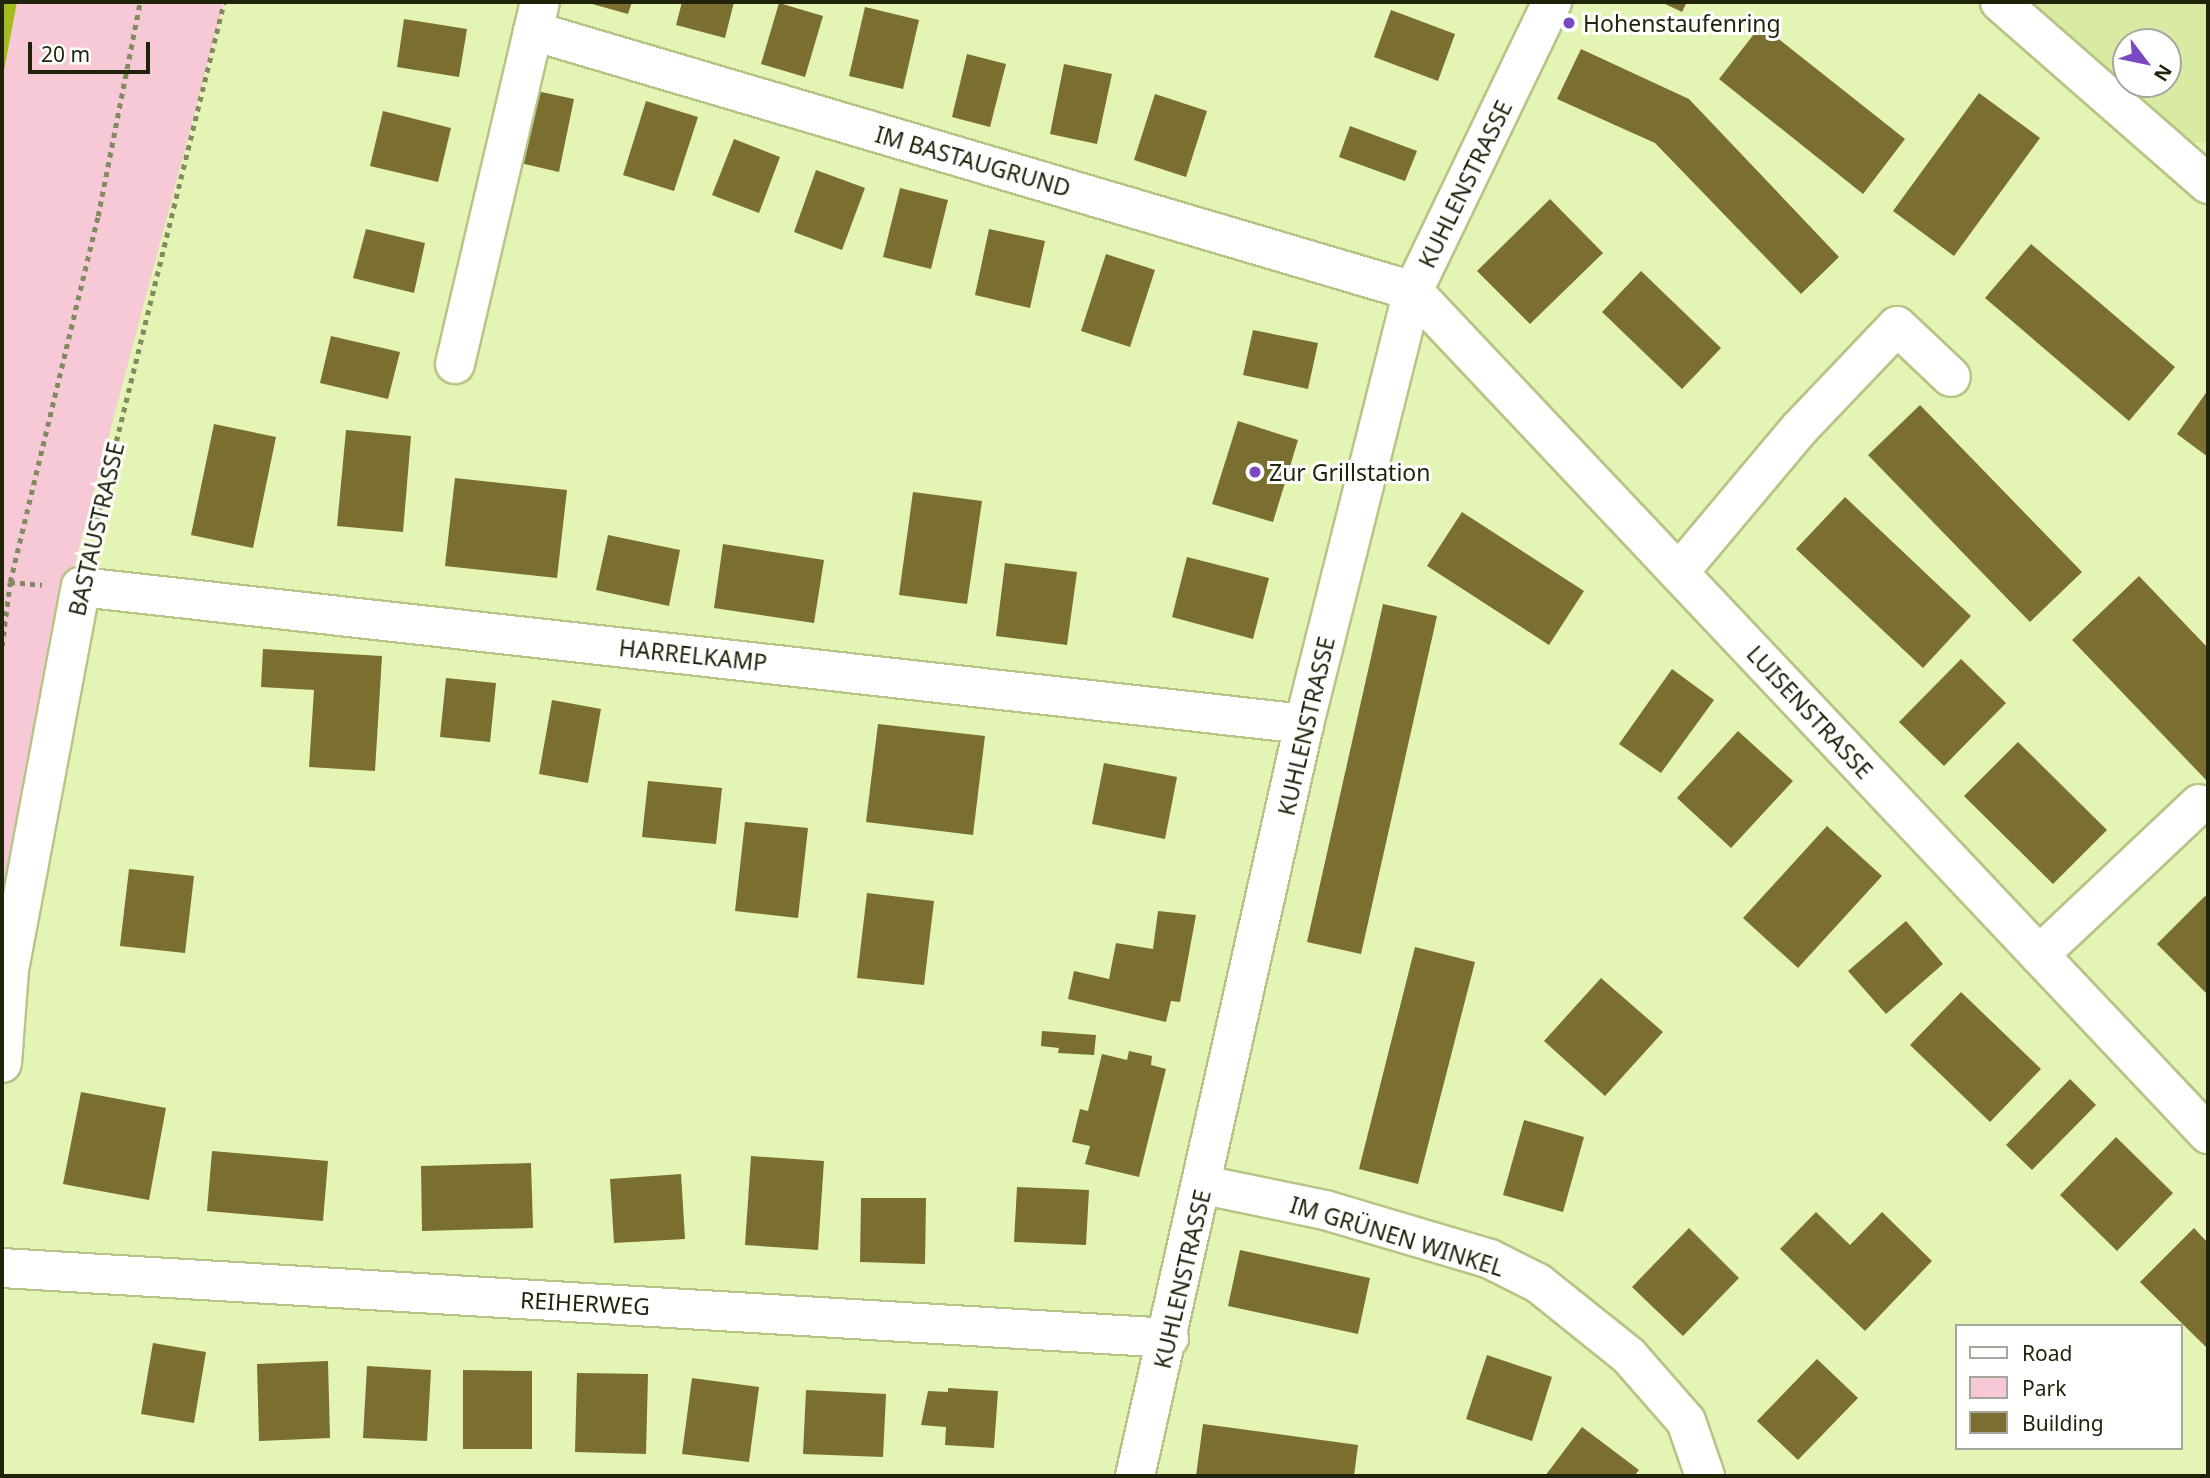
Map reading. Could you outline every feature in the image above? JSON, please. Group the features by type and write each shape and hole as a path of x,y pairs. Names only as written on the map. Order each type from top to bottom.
{"street":[{"name":"KUHLENSTRASSE","path":"1135,1476 1204,1185 1304,724 1413,291 1552,2"},
{"path":"2000,2 2208,182"},
{"name":"IM BASTAUGRUND","path":"455,364 536,16 1413,291"},
{"name":"LUISENSTRASSE","path":"1413,291 2208,1134"},
{"path":"1679,572 1799,429 1897,326 1951,377"},
{"name":"HARRELKAMP","path":"81,587 1304,724"},
{"name":"BASTAUSTRASSE","path":"2,1063 9,970 81,587"},
{"path":"2039,955 2199,804"},
{"name":"IM GRÜNEN WINKEL","path":"1204,1185 1325,1210 1489,1259 1538,1283 1629,1356 1686,1422 1705,1476"},
{"name":"REIHERWEG","path":"2,1268 1169,1338"}],"path":[{"path":"2,646 10,583 98,216 140,2"},
{"name":"BASTAUSTRASSE","path":"81,587 224,2"}],"shaded area":[{"path":"2,2 17,2 2,81"},
{"path":"2030,2 2208,2 2208,142 2190,143 2139,98 2182,98 2182,28 2112,28 2112,74"}],"green space":[{"path":"17,2 224,2 71,578 2,906 2,81"}],"building":[{"path":"585,2 632,2 628,14"},
{"path":"682,2 734,2 725,38 676,25"},
{"path":"1661,2 1687,2 1682,12"},
{"path":"779,3 823,16 805,77 761,64"},
{"path":"865,7 919,20 903,89 849,76"},
{"path":"1391,10 1455,34 1438,81 1374,57"},
{"path":"404,19 467,29 459,77 397,67"},
{"path":"1761,25 1905,139 1863,194 1719,79"},
{"path":"1581,49 1689,99 1839,257 1801,294 1655,143 1557,99"},
{"path":"967,54 1006,64 990,127 952,117"},
{"path":"1064,64 1112,74 1097,144 1050,134"},
{"path":"532,90 574,99 559,172 516,162"},
{"path":"1979,93 2040,138 1954,256 1893,211"},
{"path":"1155,94 1207,111 1186,177 1134,160"},
{"path":"646,101 698,117 674,191 623,175"},
{"path":"383,111 451,128 438,182 370,166"},
{"path":"1350,126 1417,151 1405,181 1339,157"},
{"path":"734,139 780,157 759,213 712,195"},
{"path":"816,170 865,188 842,250 794,232"},
{"path":"900,188 948,200 931,269 883,257"},
{"path":"1550,199 1603,253 1530,324 1477,271"},
{"path":"366,229 425,243 414,293 353,278"},
{"path":"989,229 1045,241 1030,308 975,295"},
{"path":"2031,244 2175,367 2129,421 1985,298"},
{"path":"1106,254 1155,270 1130,347 1081,331"},
{"path":"1641,271 1721,348 1682,389 1602,312"},
{"path":"1253,330 1318,343 1308,389 1243,375"},
{"path":"331,336 400,352 388,399 320,383"},
{"path":"2208,390 2208,457 2177,434"},
{"path":"1920,405 2082,572 2030,622 1868,455"},
{"name":"Zur Grillstation","path":"1238,421 1298,440 1273,522 1212,504"},
{"path":"214,424 276,437 253,548 191,535"},
{"path":"346,430 411,436 403,532 337,526"},
{"path":"455,478 567,490 557,578 445,566"},
{"path":"913,492 982,501 967,604 899,595"},
{"path":"1845,497 1971,616 1923,668 1796,549"},
{"path":"1462,512 1584,591 1549,645 1427,566"},
{"path":"608,535 680,550 669,606 596,590"},
{"path":"723,544 824,560 814,623 714,608"},
{"path":"1187,557 1269,578 1253,639 1172,617"},
{"path":"1005,563 1077,572 1067,645 996,636"},
{"path":"2139,576 2208,648 2208,782 2072,640"},
{"path":"1383,604 1437,616 1361,954 1307,942"},
{"path":"263,649 382,656 375,771 309,767 314,690 261,687"},
{"path":"1961,659 2006,703 1944,766 1899,722"},
{"path":"1672,669 1714,700 1661,773 1619,744"},
{"path":"446,678 496,683 490,742 440,737"},
{"path":"552,700 601,709 588,783 539,774"},
{"path":"878,724 985,736 973,835 866,822"},
{"path":"1738,731 1793,781 1731,848 1677,798"},
{"path":"2018,742 2107,830 2053,884 1964,796"},
{"path":"1104,763 1177,777 1165,839 1092,824"},
{"path":"648,781 722,788 716,844 642,837"},
{"path":"745,822 808,828 798,918 735,911"},
{"path":"1827,826 1882,876 1798,968 1743,918"},
{"path":"129,869 194,876 185,953 120,946"},
{"path":"867,893 934,901 924,985 857,978"},
{"path":"2205,896 2208,899 2208,995 2157,944"},
{"path":"1158,911 1196,915 1180,1002 1171,1001 1166,1022 1068,999 1074,971 1109,979 1116,943 1153,949"},
{"path":"1906,921 1943,964 1886,1014 1848,971"},
{"path":"1415,947 1475,962 1418,1184 1359,1169"},
{"path":"1601,978 1663,1032 1605,1096 1544,1041"},
{"path":"1961,992 2041,1069 1990,1122 1910,1045"},
{"path":"1042,1031 1096,1035 1094,1055 1058,1053 1059,1048 1041,1046"},
{"path":"1129,1051 1152,1056 1151,1065 1166,1069 1139,1177 1085,1164 1090,1146 1072,1142 1080,1109 1088,1111 1102,1054 1127,1060"},
{"path":"2070,1079 2096,1105 2032,1170 2006,1145"},
{"path":"81,1092 166,1108 149,1200 63,1184"},
{"path":"1524,1120 1584,1137 1563,1212 1503,1195"},
{"path":"2116,1137 2173,1193 2117,1251 2060,1195"},
{"path":"212,1151 328,1161 323,1221 207,1211"},
{"path":"751,1156 824,1161 818,1250 745,1245"},
{"path":"531,1163 533,1228 422,1231 421,1166"},
{"path":"681,1174 685,1239 614,1243 610,1179"},
{"path":"1017,1187 1089,1190 1086,1245 1014,1242"},
{"path":"861,1198 926,1198 925,1264 860,1262"},
{"path":"1816,1212 1850,1245 1882,1212 1932,1261 1865,1331 1780,1249"},
{"path":"1689,1228 1739,1278 1683,1336 1632,1287"},
{"path":"2194,1228 2208,1243 2208,1349 2140,1282"},
{"path":"1240,1250 1370,1278 1358,1334 1228,1306"},
{"path":"153,1343 206,1352 194,1423 141,1414"},
{"path":"1487,1355 1552,1377 1532,1441 1466,1419"},
{"path":"1817,1359 1858,1398 1798,1460 1757,1421"},
{"path":"328,1361 330,1438 259,1441 257,1364"},
{"path":"367,1366 431,1370 427,1441 363,1438"},
{"path":"463,1370 532,1371 532,1449 463,1449"},
{"path":"577,1373 648,1374 646,1454 575,1452"},
{"path":"692,1378 759,1387 749,1462 682,1454"},
{"path":"948,1388 998,1391 994,1448 945,1445 946,1427 921,1425 928,1391 948,1392"},
{"path":"806,1390 886,1394 883,1457 803,1454"},
{"path":"1203,1424 1358,1445 1354,1476 1196,1476"},
{"path":"1582,1427 1639,1470 1634,1476 1545,1476"}],"place":[{"name":"Hohenstaufenring","path":"1569,23"},
{"name":"Zur Grillstation","path":"1255,472"}]}
